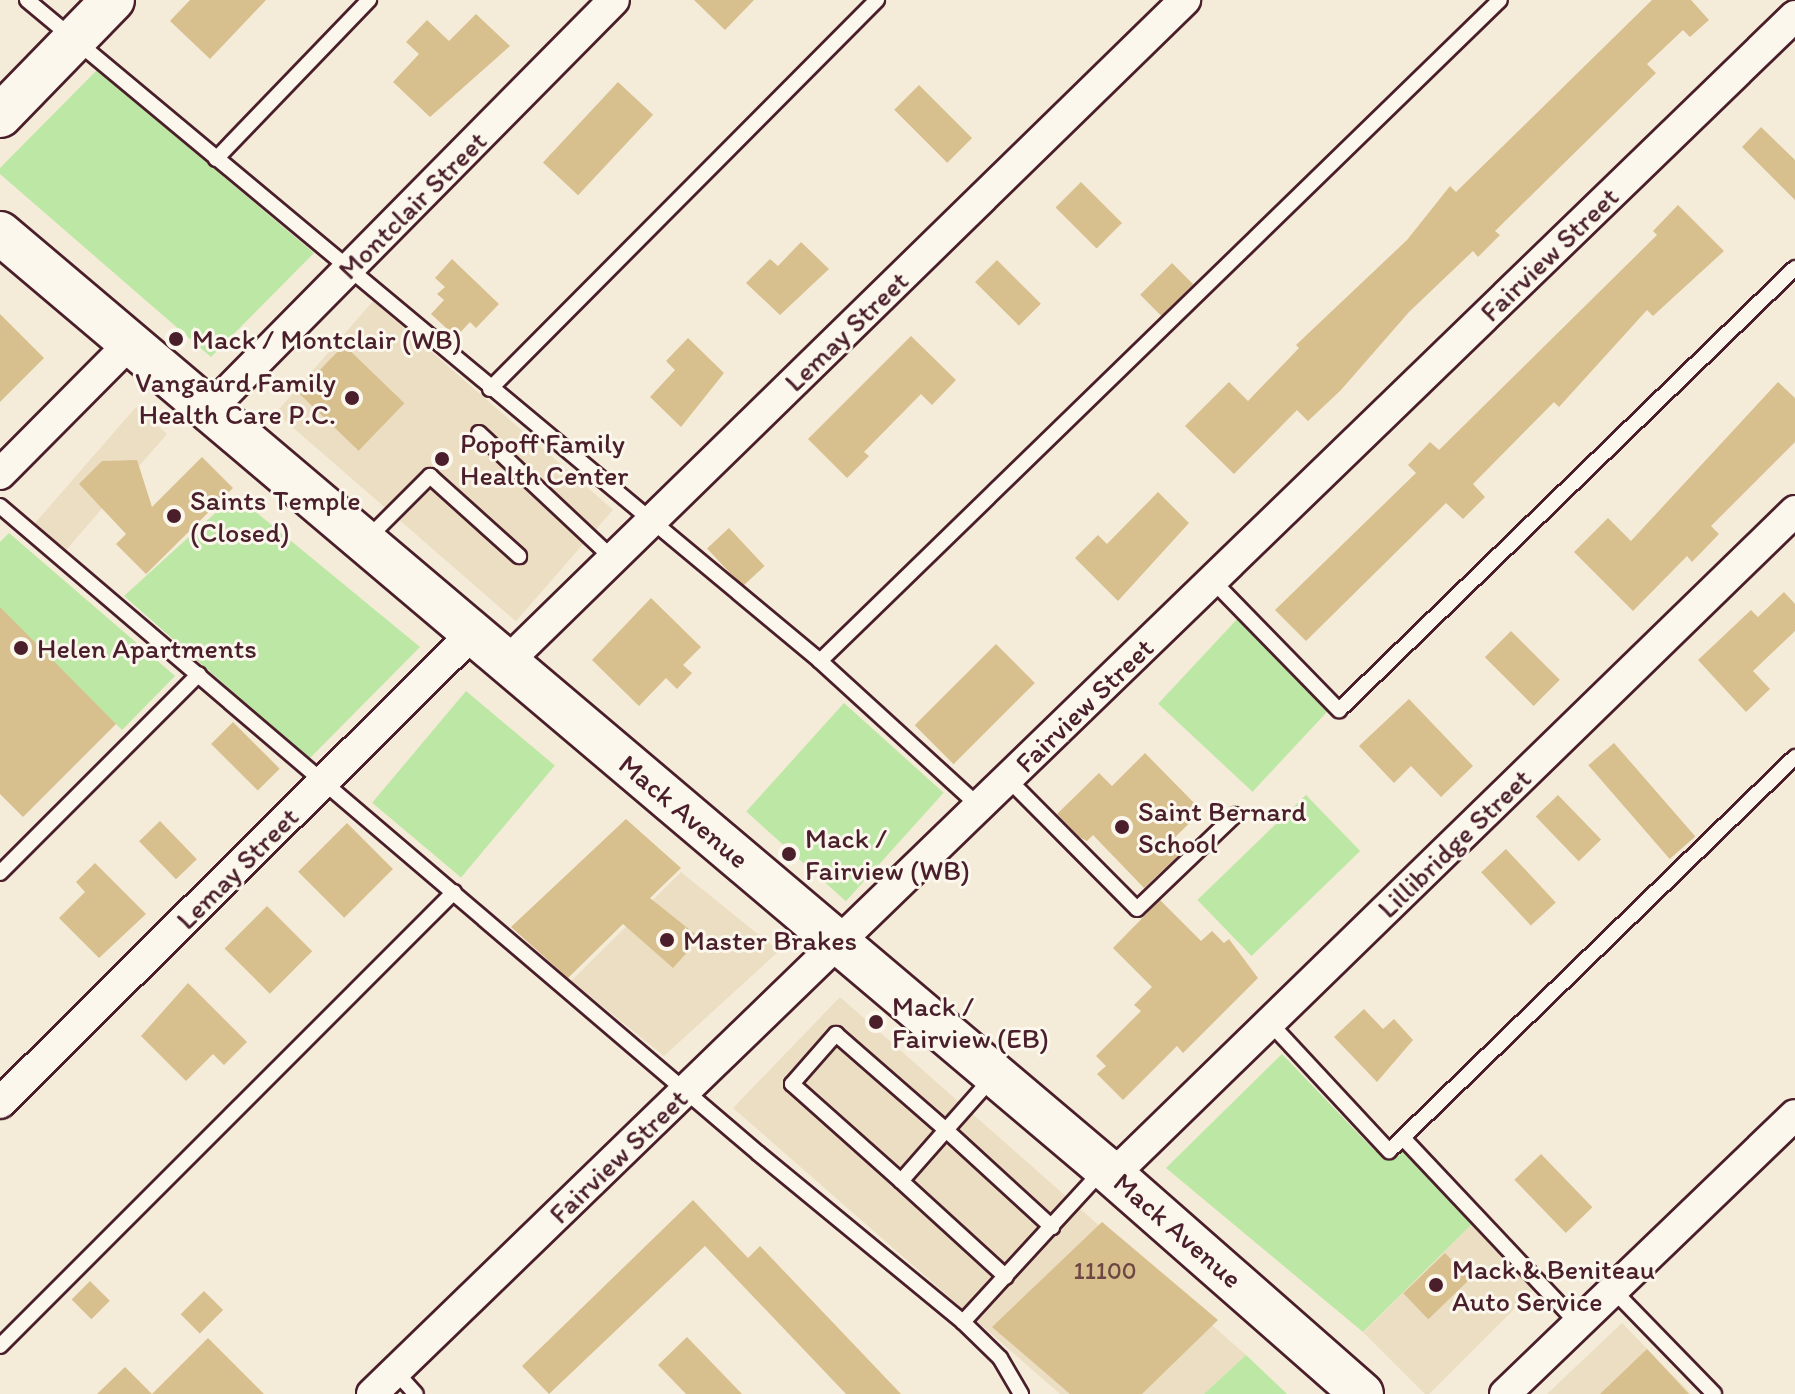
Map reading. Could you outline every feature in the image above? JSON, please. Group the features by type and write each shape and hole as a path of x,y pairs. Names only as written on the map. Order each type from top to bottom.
{"main road":[{"path":"0,116 113,0"},
{"name":"Mack Avenue","path":"0,233 1109,1172 1362,1394"}],"street":[{"name":"Montclair Street","path":"209,410 614,0"},
{"name":"Lemay Street","path":"507,662 1185,0"},
{"name":"Fairview Street","path":"372,1394 1795,16"},
{"path":"0,474 130,343"},
{"name":"Lillibridge Street","path":"1109,1172 1270,1023 1795,511"},
{"name":"Lemay Street","path":"0,1103 473,633"},
{"path":"1505,1394 1795,1115"}],"lane":[{"path":"27,0 650,523 820,661 980,807"},
{"path":"216,159 369,0"},
{"path":"490,389 877,0"},
{"path":"820,661 1500,0"},
{"path":"1212,580 1339,710 1795,268"},
{"path":"479,433 613,559"},
{"path":"365,541 430,476 519,556"},
{"path":"0,506 685,1091 963,1322 1000,1358 1021,1394"},
{"path":"0,873 199,674"},
{"path":"1270,1023 1389,1151 1795,757"},
{"path":"1008,779 1137,909 1235,815"},
{"path":"0,1346 454,892"},
{"path":"1006,1277 792,1084 836,1034 1052,1227"},
{"path":"901,1181 994,1074"},
{"path":"1403,1138 1578,1324"},
{"path":"963,1322 1052,1227 1109,1172"},
{"path":"1613,1290 1714,1394"},
{"path":"395,1371 416,1394"}],"shaded area":[{"name":"Popoff Family Health Center","path":"373,301 613,510 516,621 276,413"},
{"path":"136,407 167,434 65,551 34,524"},
{"path":"681,872 779,951 664,1056 571,981"},
{"path":"840,997 1246,1355 1204,1394 1060,1394 733,1108"},
{"path":"1473,1223 1537,1287 1429,1394 1425,1394 1363,1333"},
{"path":"1622,1323 1691,1394 1547,1394"}],"green space":[{"path":"97,70 314,253 211,357 0,174 0,168"},
{"path":"235,495 420,647 309,759 124,596"},
{"path":"9,533 175,676 122,730 0,610 0,542"},
{"path":"1240,616 1334,704 1253,792 1158,704"},
{"path":"466,691 555,766 461,877 372,803"},
{"path":"844,703 944,793 846,901 746,811"},
{"path":"1306,795 1360,851 1252,956 1197,900"},
{"path":"1282,1054 1374,1150 1389,1137 1473,1223 1363,1332 1166,1168"},
{"path":"1246,1355 1287,1394 1204,1394"}],"building":[{"path":"190,0 266,0 210,59 170,21"},
{"path":"694,0 754,0 725,30"},
{"path":"1652,0 1691,0 1709,20 1690,37 1683,30 1647,64 1656,73 1495,231 1500,235 1478,257 1473,251 1409,312 1341,390 1308,421 1297,410 1234,474 1185,426 1229,382 1248,401 1299,348 1296,345 1407,240 1450,186 1456,192"},
{"path":"476,14 510,46 430,117 393,82 419,54 406,42 427,20 449,41"},
{"path":"618,82 653,115 578,195 543,162"},
{"path":"919,85 972,138 947,163 894,110"},
{"path":"1761,127 1795,160 1795,200 1742,147"},
{"path":"1081,182 1122,223 1097,248 1056,207"},
{"path":"1678,205 1724,251 1653,316 1647,310 1559,407 1554,402 1473,484 1485,497 1463,519 1446,503 1306,641 1275,610 1416,473 1408,465 1430,442 1439,450 1657,235 1653,231"},
{"path":"801,242 829,269 780,315 746,283 770,259 778,266"},
{"path":"452,259 499,304 476,328 470,322 456,337 431,314 444,300 437,294 445,287 435,278"},
{"path":"997,260 1041,304 1019,326 975,282"},
{"path":"1172,263 1193,284 1161,316 1140,295"},
{"path":"0,314 44,358 0,402"},
{"path":"911,336 956,380 932,405 921,394 864,452 869,456 847,478 808,439"},
{"path":"688,338 724,373 681,427 650,397 675,370 666,361"},
{"name":"Vangaurd Family Health Care P.C.","path":"344,345 404,403 359,451 298,392"},
{"path":"1778,382 1795,398 1795,442 1711,526 1719,534 1692,562 1687,556 1633,611 1574,552 1608,518 1631,541"},
{"name":"Saints Temple (Closed)","path":"202,457 233,488 146,574 116,544 126,534 79,484 102,461 137,460 152,507"},
{"path":"1158,492 1189,523 1118,601 1075,558 1098,535 1107,544"},
{"path":"729,528 764,566 743,586 707,548"},
{"path":"1784,592 1795,604 1795,631 1753,671 1770,689 1746,712 1698,660 1751,610 1758,617"},
{"path":"651,598 701,647 683,665 692,673 677,689 666,678 639,706 592,660"},
{"name":"Helen Apartments","path":"0,607 116,724 23,817 0,794"},
{"path":"1511,631 1560,680 1534,706 1485,657"},
{"path":"996,644 1035,683 954,764 915,725"},
{"path":"1409,699 1473,766 1441,797 1411,766 1394,783 1359,746"},
{"path":"233,722 280,769 258,791 211,744"},
{"path":"1614,743 1695,837 1670,859 1588,765"},
{"name":"Saint Bernard School","path":"1145,753 1202,811 1169,843 1180,854 1144,888 1093,835 1087,841 1079,837 1057,814 1099,773 1112,786"},
{"path":"1558,795 1601,840 1579,861 1536,817"},
{"path":"626,819 681,868 650,898 700,938 673,968 623,924 568,978 511,927"},
{"path":"160,821 197,859 176,879 139,841"},
{"path":"347,823 393,869 344,918 298,872"},
{"path":"1506,849 1556,902 1531,926 1481,872"},
{"path":"95,863 146,914 99,958 59,918 85,892 76,882"},
{"path":"1160,900 1201,941 1212,931 1224,943 1229,939 1258,978 1183,1053 1177,1046 1123,1100 1097,1074 1106,1066 1096,1056 1141,1011 1134,1005 1152,987 1113,948"},
{"path":"267,906 312,951 270,994 225,948"},
{"path":"188,983 247,1042 224,1065 213,1054 186,1081 141,1036"},
{"path":"1364,1009 1383,1029 1394,1019 1413,1040 1377,1082 1334,1037"},
{"path":"1541,1154 1592,1207 1566,1233 1514,1180"},
{"path":"693,1200 748,1258 760,1246 901,1394 846,1394 705,1246 549,1394 522,1366"},
{"path":"1102,1222 1218,1320 1142,1394 1070,1394 992,1327"},
{"name":"Mack & Beniteau Auto Service","path":"1445,1253 1470,1279 1428,1319 1403,1293"},
{"path":"90,1281 110,1301 91,1319 72,1299"},
{"path":"204,1291 223,1310 200,1333 181,1314"},
{"path":"687,1337 742,1394 686,1394 658,1365"},
{"path":"208,1338 264,1394 152,1394"},
{"path":"1647,1349 1689,1394 1600,1394"},
{"path":"125,1367 152,1394 97,1394"}],"place":[{"name":"Mack / Montclair (WB)","path":"176,339"},
{"name":"Vangaurd Family Health Care P.C.","path":"352,398"},
{"name":"Popoff Family Health Center","path":"442,459"},
{"name":"Saints Temple (Closed)","path":"174,516"},
{"name":"Helen Apartments","path":"21,648"},
{"name":"Saint Bernard School","path":"1122,827"},
{"name":"Mack / Fairview (WB)","path":"789,854"},
{"name":"Master Brakes","path":"667,940"},
{"name":"Mack / Fairview (EB)","path":"876,1022"},
{"name":"Mack & Beniteau Auto Service","path":"1436,1285"}]}
